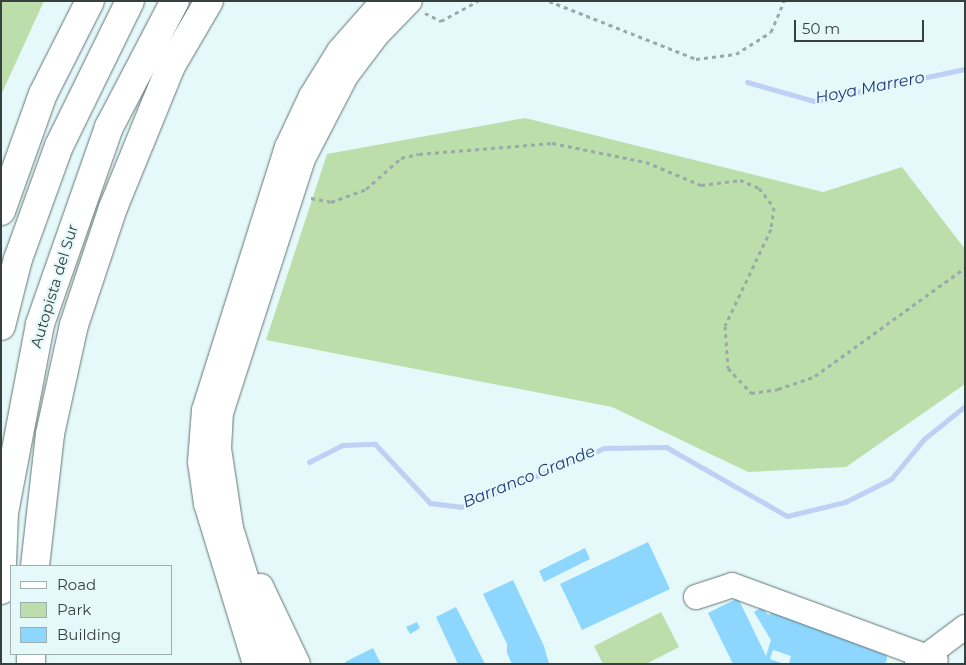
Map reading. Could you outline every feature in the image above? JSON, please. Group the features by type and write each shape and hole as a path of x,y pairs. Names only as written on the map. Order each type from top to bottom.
{"highway":[{"path":"1,211 43,94 90,1"},
{"path":"1,326 18,259 59,146 130,1"},
{"name":"Autopista del Sur","path":"1,590 4,512 40,324 109,127 175,1"},
{"path":"35,565 50,434 74,325 112,208 158,104 171,66 209,1"},
{"path":"158,104 226,1"}],"street":[{"path":"273,664 240,559 223,484 222,413 291,193 320,120 346,76 400,2"},
{"path":"255,664 206,504 200,462 204,410 287,148 310,96 339,51 400,2"},
{"path":"240,559 265,593 298,664"},
{"path":"696,597 732,585 928,660 958,631"}],"path":[{"path":"400,2 441,21 478,1"},
{"path":"548,1 696,59 736,54 771,32 784,1"},
{"path":"291,193 330,202 366,189 401,158 487,145 552,143 646,162 701,185 740,180 759,188 774,207 771,228 725,326 728,368 751,392 778,389 815,376 965,268"}],"green space":[{"path":"1,1 44,1 1,95"},
{"path":"525,118 823,192 902,167 965,249 965,384 846,467 748,472 612,407 266,340 327,154"},
{"path":"661,612 679,647 646,664 603,664 594,646"}],"building":[{"path":"648,542 670,589 582,630 560,584"},
{"path":"585,548 590,559 544,582 539,571"},
{"path":"513,580 544,646 549,664 512,664 507,653 507,644 483,594"},
{"path":"738,598 766,656 771,640 754,612 762,607 768,615 774,612 886,651 887,659 885,664 789,664 791,656 773,650 770,659 784,664 733,664 708,613"},
{"path":"456,607 485,664 458,664 436,617"},
{"path":"417,622 420,628 410,634 406,627"},
{"path":"373,648 381,664 346,664 345,662"}],"waterway":[{"name":"Hoya Marrero","path":"747,82 814,101 965,69"},
{"name":"Barranco Grande","path":"309,462 342,445 375,444 430,503 461,507 604,448 666,447 787,516 845,502 891,479 924,439 965,406"}]}
